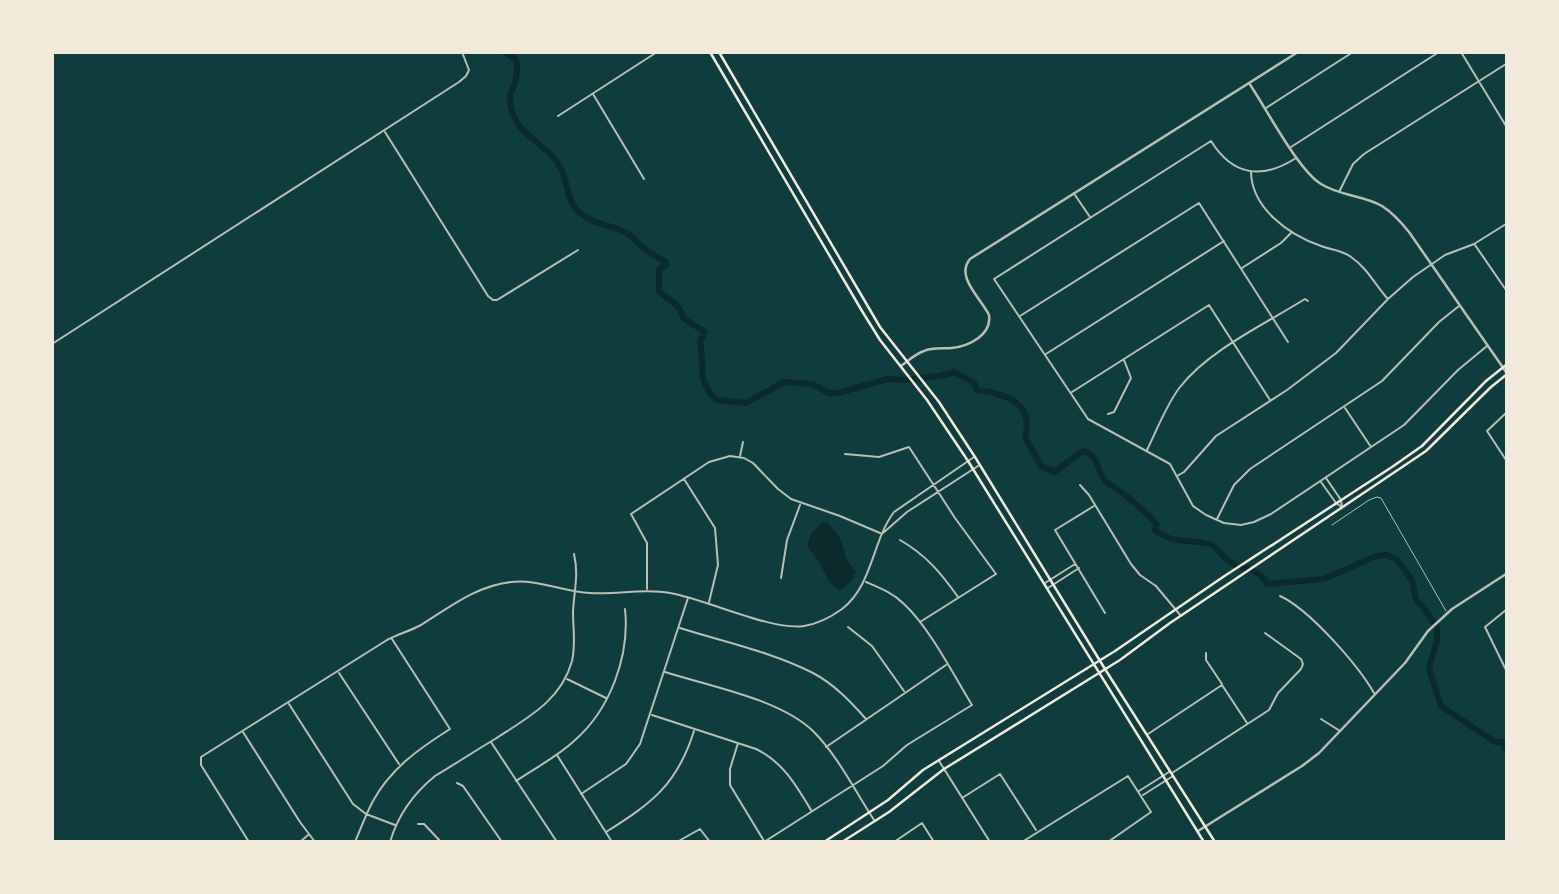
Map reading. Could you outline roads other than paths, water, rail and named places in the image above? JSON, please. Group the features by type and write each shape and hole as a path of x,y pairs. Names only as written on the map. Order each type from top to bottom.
{"main road":[{"path":"710,52 862,311 968,461 1205,842"},
{"path":"719,52 880,327 975,457 1214,842"},
{"path":"749,117 755,113"},
{"path":"811,226 818,221"},
{"path":"824,842 869,813 938,760 1100,661 1422,446 1486,381 1505,366"},
{"path":"842,842 944,769 1099,673 1426,452 1507,373"},
{"path":"1046,694 1051,703"},
{"path":"994,726 1000,734"}],"street":[{"path":"52,344 466,76 468,68 462,52"},
{"path":"558,116 657,52"},
{"path":"901,366 928,349 961,346 985,332 989,325 989,315 966,278 964,270 967,263 1298,52"},
{"path":"1266,108 1353,52"},
{"path":"1291,147 1439,52"},
{"path":"1461,52 1507,126"},
{"path":"1338,193 1359,158 1507,64"},
{"path":"1249,83 1304,169 1319,183 1338,193 1380,205 1397,218 1505,366 1507,373"},
{"path":"593,93 644,179"},
{"path":"1501,118 1507,114"},
{"path":"384,130 493,300 578,250"},
{"path":"1297,158 1272,171 1251,171 1237,168 1224,158 1210,141 995,279 1088,419 1170,464 1193,506 1216,520 1241,525 1271,514 1404,425 1458,370 1488,346"},
{"path":"1251,171 1255,197 1272,216 1292,232 1354,258 1388,299"},
{"path":"1075,194 1090,217"},
{"path":"1020,316 1199,203 1288,342"},
{"path":"1177,477 1216,436 1336,353 1388,299 1431,264 1445,255 1474,244 1507,224"},
{"path":"1241,268 1282,243 1292,232"},
{"path":"1045,354 1224,241"},
{"path":"1474,244 1507,290"},
{"path":"1501,282 1507,278"},
{"path":"1146,451 1179,389 1210,359 1305,299 1308,301"},
{"path":"1071,393 1209,305 1271,400"},
{"path":"1216,520 1234,485 1250,469 1382,382 1438,322 1460,306"},
{"path":"1108,414 1114,412 1131,378 1124,359"},
{"path":"1345,407 1371,447"},
{"path":"1507,413 1487,431 1507,460"},
{"path":"740,457 743,442"},
{"path":"845,454 879,457 909,447 996,574 920,622"},
{"path":"647,590 646,544 631,514 721,457 740,457 753,463 781,492 801,504 840,516 882,534"},
{"path":"249,842 201,765 201,757 391,638 419,625 467,596 495,585 515,582 602,594 647,590 688,597 777,625 803,627 825,620 856,596 884,525 894,512 975,457"},
{"path":"882,534 907,512 980,465"},
{"path":"1326,477 1341,500 1342,508"},
{"path":"684,479 715,528 718,565 709,603"},
{"path":"1320,481 1342,508"},
{"path":"1080,485 1131,564 1140,575 1156,586 1181,616"},
{"path":"781,578 787,540 801,504"},
{"path":"1095,505 1055,530 1105,613"},
{"path":"900,540 918,550 931,562 959,597"},
{"path":"390,842 411,801 429,781 541,708 565,679 575,648 573,612 578,572 574,554"},
{"path":"1045,583 1076,563"},
{"path":"1048,588 1079,568"},
{"path":"1198,831 1302,766 1340,731 1405,663 1427,631 1447,613 1507,575"},
{"path":"738,743 730,769 730,785 764,841 972,705 920,622 899,599 864,581"},
{"path":"1280,596 1305,614 1354,663 1375,694"},
{"path":"582,794 614,773 632,757 643,739 688,597"},
{"path":"516,781 557,755 588,727 607,698 623,650 625,609"},
{"path":"1507,610 1485,627 1507,670"},
{"path":"848,626 872,646 905,692"},
{"path":"679,627 782,660 815,674 839,691 866,719"},
{"path":"1142,796 1269,710 1279,693 1303,666 1301,659 1265,633"},
{"path":"355,842 380,789 400,765 450,729 391,638"},
{"path":"1206,653 1206,660 1248,724"},
{"path":"826,747 946,664"},
{"path":"338,671 400,765"},
{"path":"665,672 777,707 794,716 826,747 874,821"},
{"path":"565,679 607,698"},
{"path":"1147,735 1222,685"},
{"path":"288,702 348,797 366,814 396,826"},
{"path":"651,715 763,752 780,765 812,811"},
{"path":"1321,719 1340,731"},
{"path":"606,832 642,809 663,791 683,761 695,729"},
{"path":"243,731 315,842"},
{"path":"490,741 557,842"},
{"path":"557,755 612,842"},
{"path":"938,760 990,842"},
{"path":"962,798 1000,774 1037,832"},
{"path":"1139,791 1163,775 1171,774"},
{"path":"1022,842 1128,776 1151,813 1108,842"},
{"path":"457,783 463,786 500,841"},
{"path":"894,842 922,823 934,842"},
{"path":"418,824 424,824 441,842"},
{"path":"677,842 697,829 701,829 710,842"},
{"path":"300,842 309,834"}],"lane":[{"path":"1332,525 1368,500 1381,498 1447,613"}],"water":[{"path":"822,522 828,523 840,538 847,560 856,572 852,581 839,591 807,546 811,534"}],"waterway":[{"path":"505,52 515,59 517,67 514,87 510,94 515,119 521,128 554,158 565,178 574,206 590,219 627,233 666,262 659,270 659,291 677,306 683,318 705,332 700,341 703,378 716,400 746,403 784,382 812,384 829,393 838,393 888,379 903,380 955,372 974,383 977,390 998,394 1016,402 1022,408 1027,425 1025,437 1041,466 1054,472 1083,451 1088,453 1095,459 1105,481 1146,513 1157,525 1155,530 1176,540 1212,545 1224,558 1256,572 1267,584 1324,579 1376,556 1387,555 1397,560 1412,580 1416,600 1437,628 1437,640 1429,668 1441,706 1495,742 1502,742 1506,750"}]}
